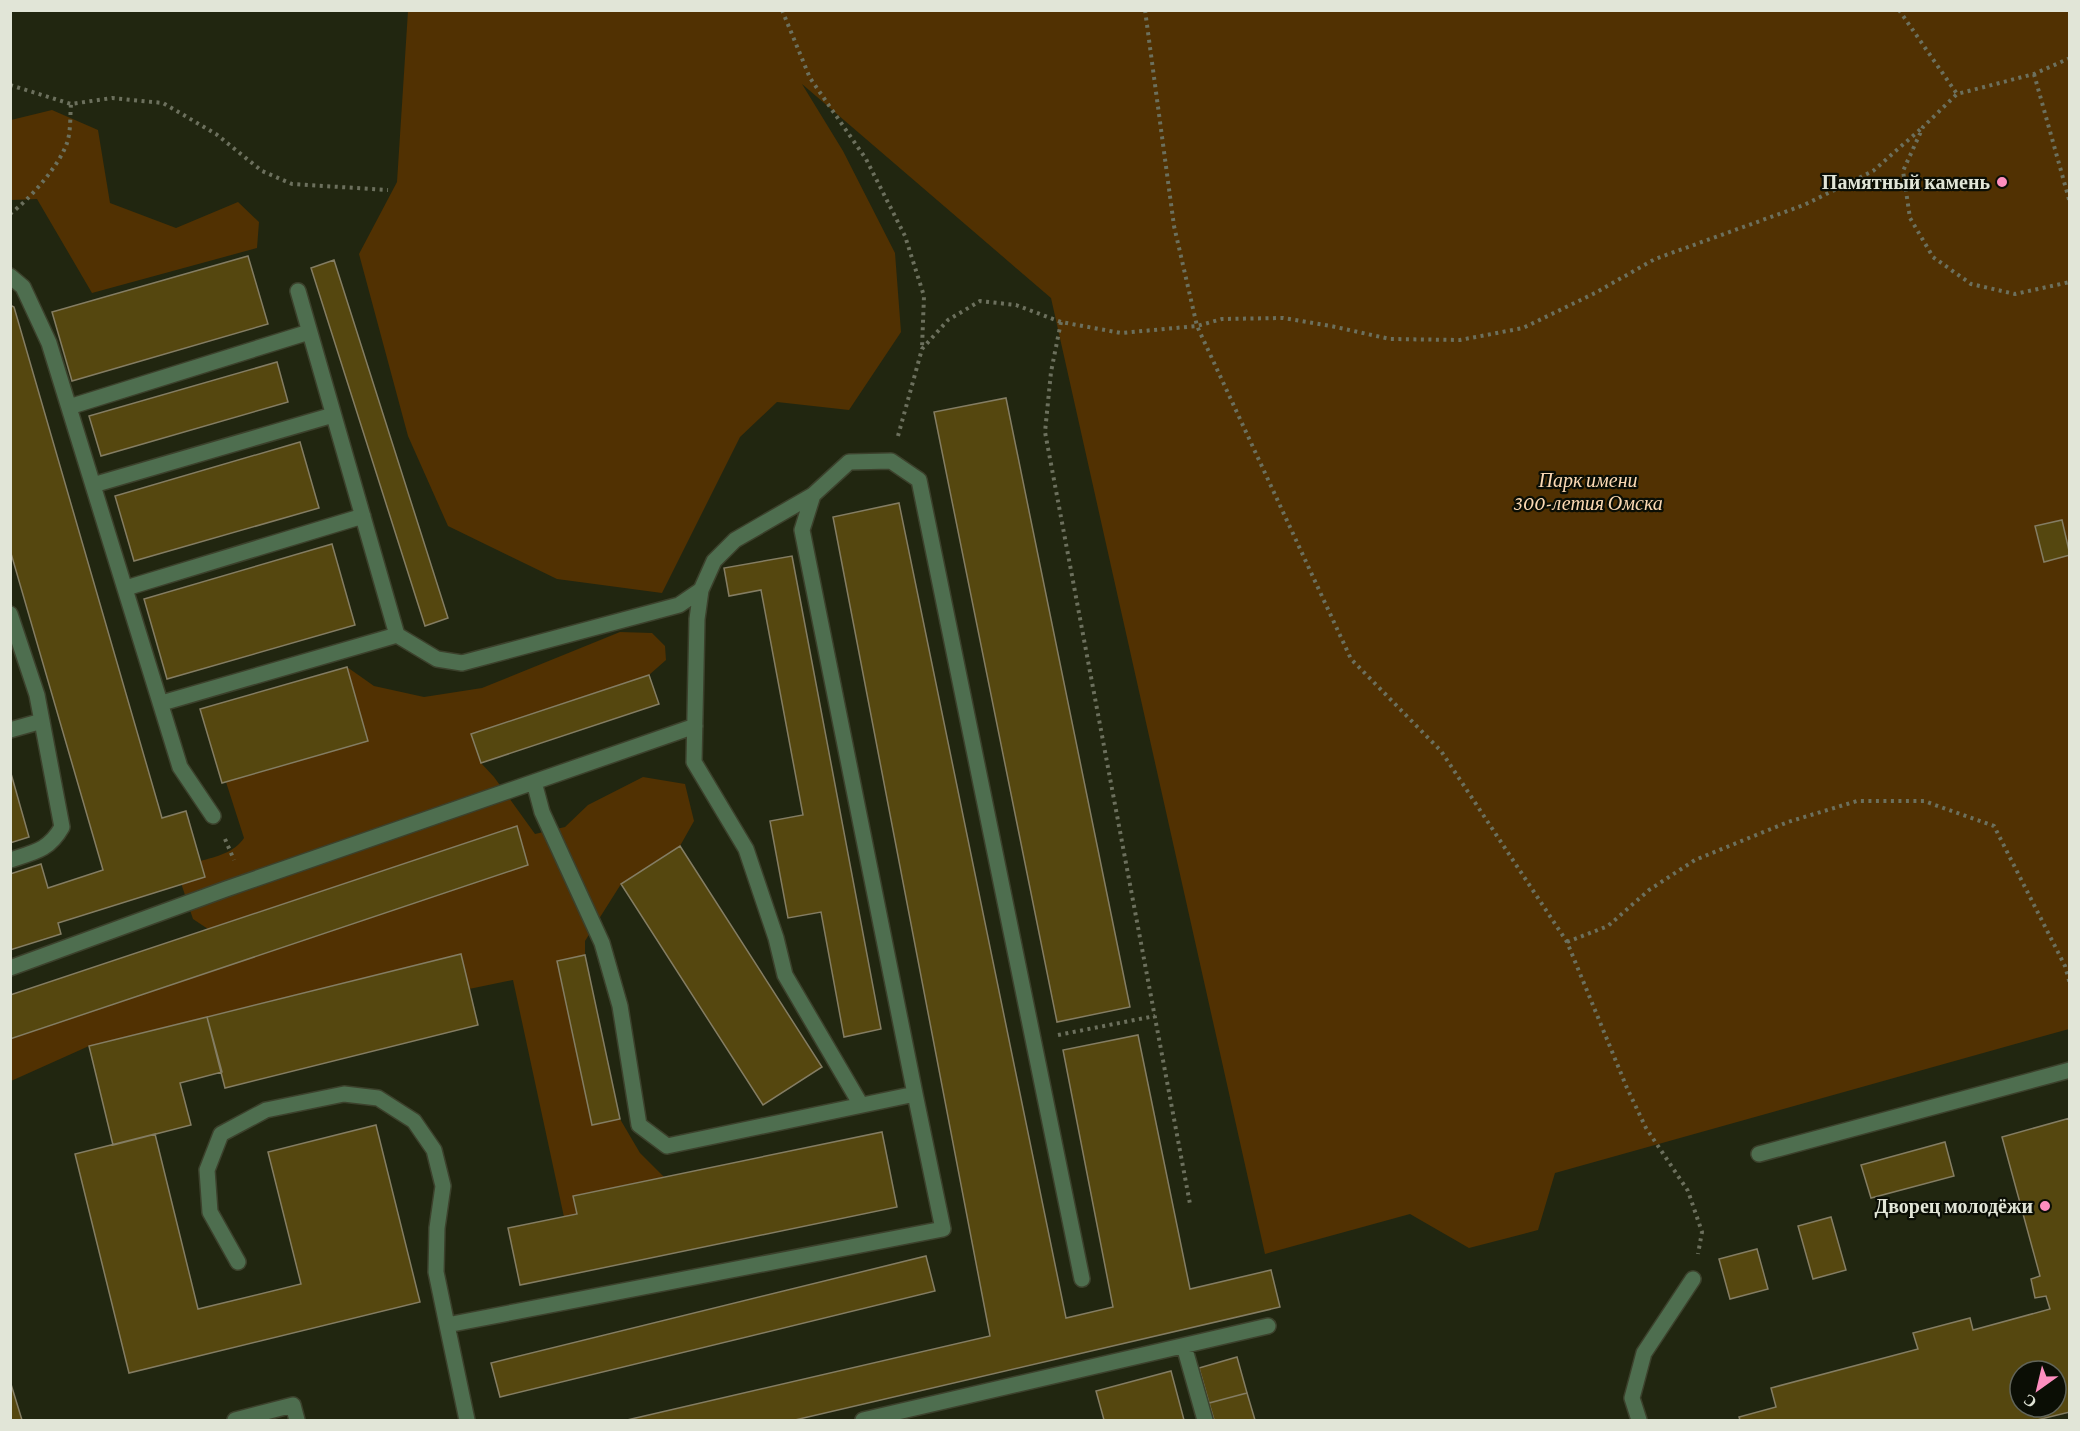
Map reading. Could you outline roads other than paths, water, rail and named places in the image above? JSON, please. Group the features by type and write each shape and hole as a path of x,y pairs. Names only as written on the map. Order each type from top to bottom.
{"lane":[{"path":"10,276 23,287 49,343 180,767 213,816"},
{"path":"298,291 398,635 437,659 462,663 679,605 701,591"},
{"path":"69,407 309,332"},
{"path":"93,485 333,415"},
{"path":"861,1105 784,975 776,938 746,849 694,762 697,619 701,591 714,561 735,540 813,495 849,462 891,461 919,480 1082,1279"},
{"path":"447,1325 944,1229 802,530 813,495"},
{"path":"126,588 363,516"},
{"path":"10,614 37,695 62,827 54,842 36,852 10,860"},
{"path":"162,703 398,635"},
{"path":"10,730 42,721"},
{"path":"10,968 242,883 695,726"},
{"path":"534,782 550,831 602,943 620,1006 639,1125 667,1146 915,1094"},
{"path":"1759,1154 2070,1070"},
{"path":"238,1262 210,1212 207,1170 221,1134 266,1110 344,1094 378,1098 414,1121 434,1150 443,1186 437,1228 436,1272 467,1420"},
{"path":"1639,1420 1632,1398 1644,1353 1693,1279"},
{"path":"863,1420 1268,1326"},
{"path":"1184,1346 1205,1420"},
{"path":"235,1420 293,1406 297,1420"}],"place":[{"name":"Памятный камень","path":"2002,182"},
{"name":"Дворец молодёжи","path":"2045,1206"}],"park label":[{"name":"Парк имени 300-летия Омска","path":"1588,492"}]}
